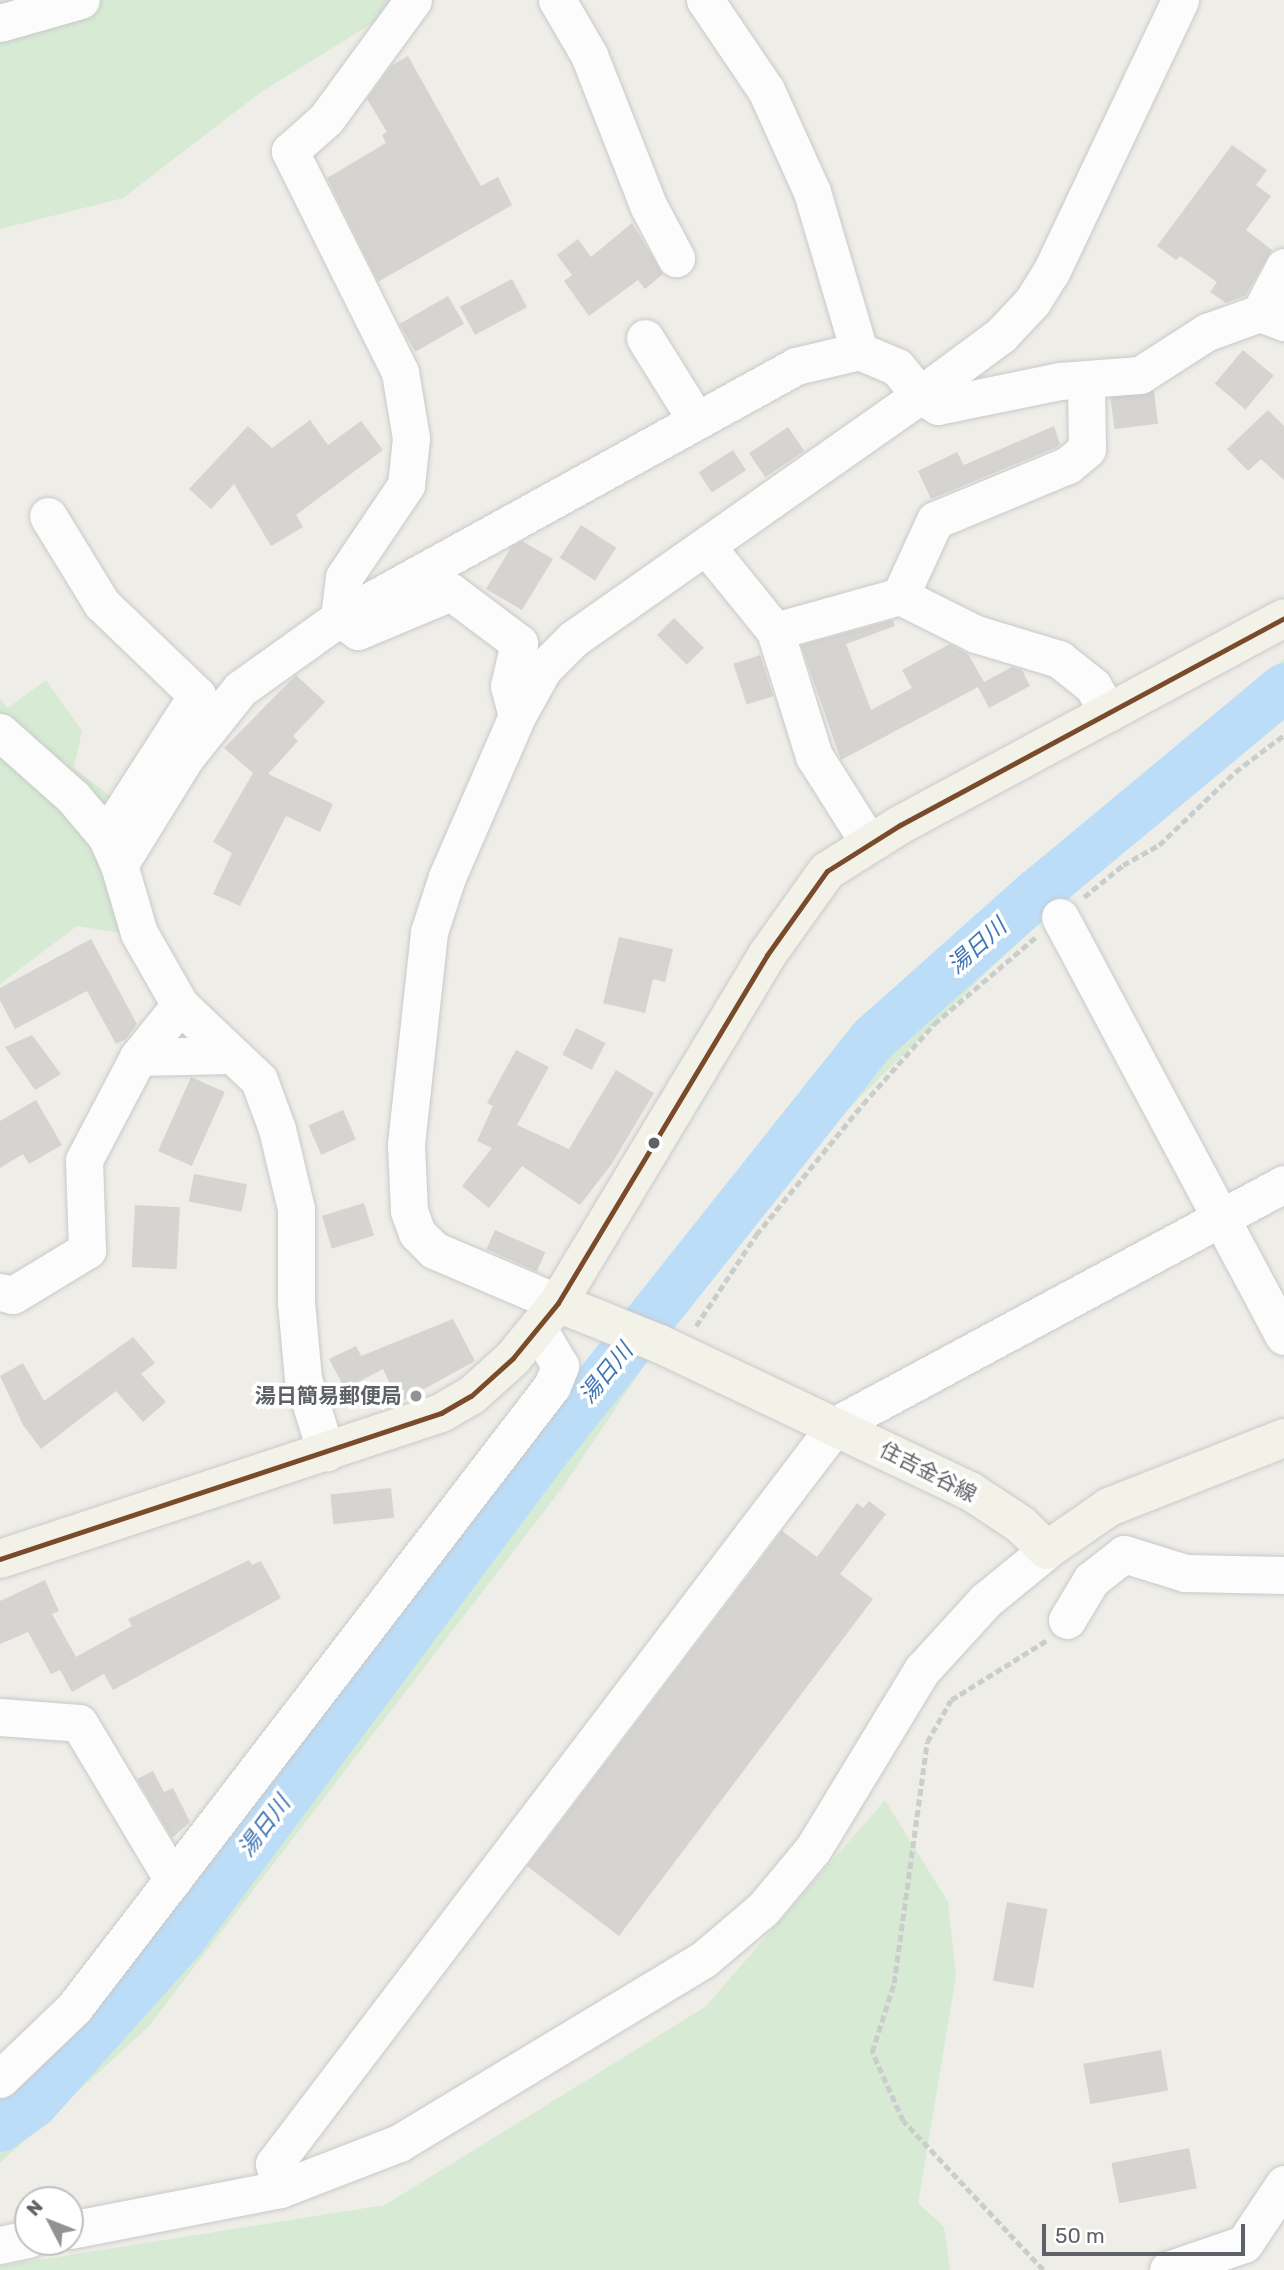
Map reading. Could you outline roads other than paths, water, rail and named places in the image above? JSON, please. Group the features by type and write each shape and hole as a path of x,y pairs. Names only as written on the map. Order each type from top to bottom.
{"main road":[{"path":"0,1559 441,1413 471,1396 548,1315 803,901 827,871 869,843 1284,618"},
{"name":"住吉金谷線","path":"548,1315 614,1325 836,1425 970,1491 1020,1524 1047,1550"},
{"path":"1047,1550 1109,1507 1284,1438"}],"street":[{"path":"0,23 80,0"},
{"path":"339,618 344,577 405,485 411,438 400,372 290,151 326,119 413,0"},
{"path":"557,0 589,55 649,206 676,258"},
{"path":"705,0 766,90 812,192 859,351"},
{"path":"0,2079 74,2008 552,1386 560,1366 548,1315 434,1250 417,1233 409,1211 406,1144 429,932 447,877 517,716 543,669 573,639 707,547 1001,335 1032,302 1051,272 1180,0"},
{"path":"113,851 240,689 339,618 796,366 859,351 897,367 920,395 938,406 1086,379 1140,375 1206,332 1272,318 1284,267"},
{"path":"645,338 696,420"},
{"path":"900,596 935,520 1068,465 1087,449 1086,379"},
{"path":"48,516 102,604 197,695 113,851"},
{"path":"707,547 775,631 814,756 869,843"},
{"path":"339,618 358,631 451,592 519,643 509,686 517,716"},
{"path":"775,631 900,596 976,634 1059,659 1093,686 1108,713"},
{"path":"0,732 74,797 113,851 139,933 180,1005 259,1080 284,1155 296,1209 296,1302 303,1379 326,1452"},
{"path":"1060,917 1223,1216 1284,1336"},
{"path":"0,1292 13,1295 87,1250 84,1160 138,1057 180,1005"},
{"path":"138,1057 231,1055"},
{"path":"280,2189 274,2164 836,1425 1284,1184"},
{"path":"84,2227 280,2189 399,2143 704,1959 763,1909 813,1849 922,1670 986,1600 1047,1550"},
{"path":"1067,1619 1091,1580 1124,1554 1185,1573 1284,1575"},
{"path":"0,1717 79,1723 173,1880"},
{"path":"1168,2270 1244,2244 1284,2184"}],"waterway":[{"name":"湯日川","path":"0,2127 33,2103 180,1939 545,1450 872,1039 1036,893 1284,687"}],"place":[{"name":"湯日簡易郵便局","path":"416,1396"}]}
